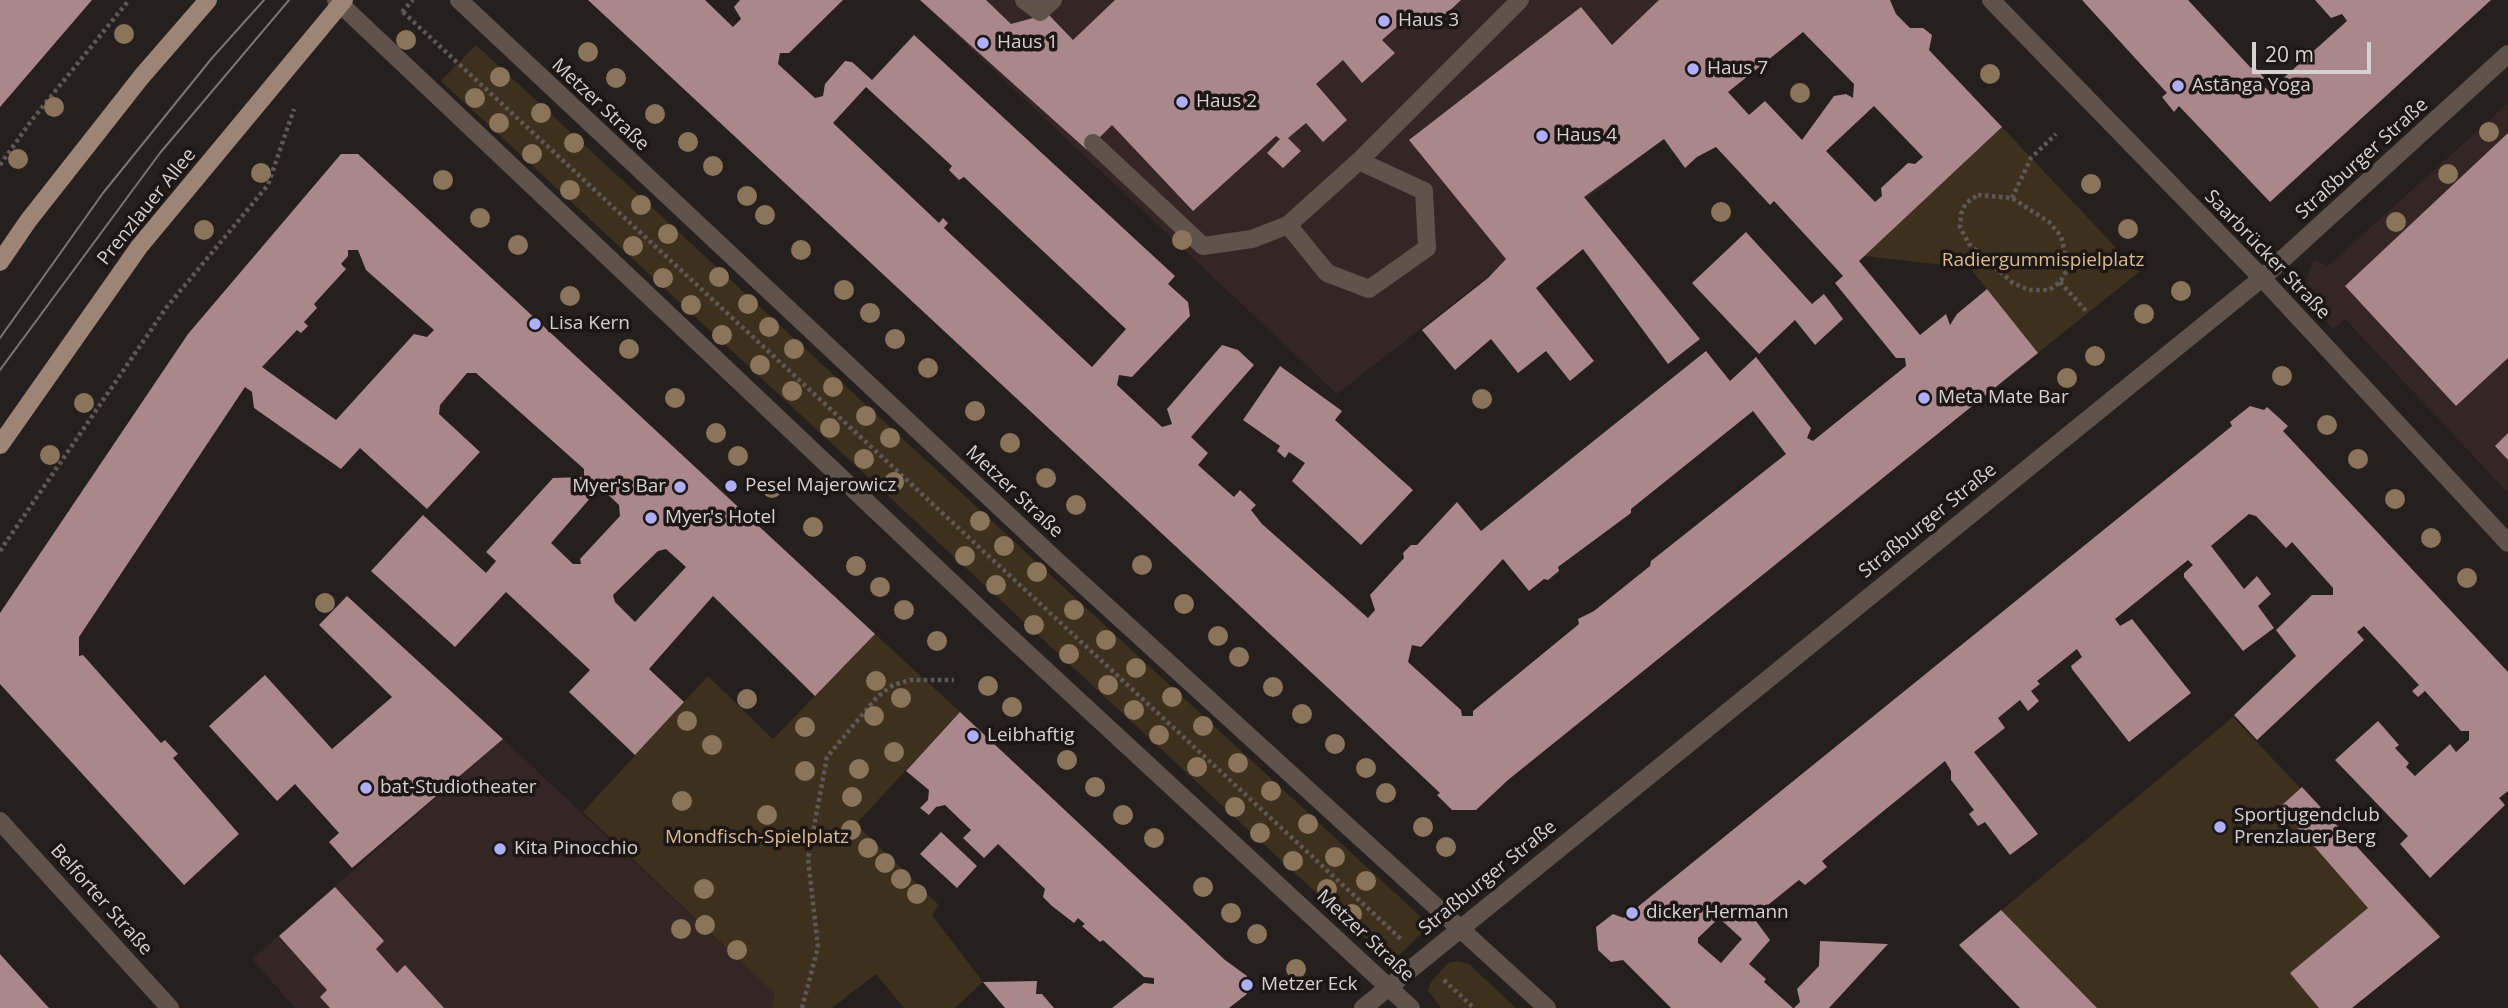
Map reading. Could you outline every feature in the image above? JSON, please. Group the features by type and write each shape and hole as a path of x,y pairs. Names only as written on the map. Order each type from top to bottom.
{"main road":[{"path":"0,262 28,221 142,76 208,0"},
{"name":"Prenzlauer Allee","path":"0,446 139,247 340,2"}],"street":[{"name":"Metzer Straße","path":"459,0 1045,550 1547,1008"},
{"path":"1024,0 1040,12 1053,0"},
{"path":"1093,143 1203,246 1252,239 1288,225 1359,161 1521,0"},
{"name":"Saarbrücker Straße","path":"1991,0 2262,278 2508,543"},
{"name":"Metzer Straße","path":"340,2 1008,635 1411,1008"},
{"name":"Straßburger Straße","path":"1363,1008 2262,278 2508,54"},
{"path":"1288,225 1326,273 1369,289 1427,248 1424,191 1359,161"},
{"name":"Belforter Straße","path":"0,821 170,1008"}],"path":[{"path":"0,165 39,111 129,0"},
{"path":"403,12 1474,1008"},
{"path":"0,551 166,308 268,185 288,123 301,98"},
{"path":"2011,198 2031,158 2056,134"},
{"path":"1978,195 2011,198 2035,210 2061,236 2067,270 2060,282 2049,290 2029,290 2013,283 1969,244 1960,227 1966,203 1978,195"},
{"path":"2060,282 2087,312"},
{"path":"802,1008 818,947 808,859 827,757 877,697 892,685 910,680 954,680"}],"shaded area":[{"path":"919,0 1841,0 1337,394"},
{"path":"2508,103 2508,493 2345,319 2333,329 2318,313 2305,286 2312,263 2316,260 2328,266"},
{"name":"Kita Pinocchio","path":"503,739 774,993 772,1008 295,1008 252,959"}],"green space":[{"path":"476,45 1421,917 1424,924 1422,933 1399,955 1382,954 441,81"},
{"name":"Radiergummispielplatz","path":"2002,127 2139,272 2038,353 1970,268 1864,256"},
{"name":"Mondfisch-Spielplatz","path":"875,634 960,712 856,824 939,905 932,915 983,982 955,1008 904,1008 876,974 832,1008 772,1008 774,993 583,812 708,676 773,739"},
{"name":"Sportjugendclub Prenzlauer Berg","path":"2233,717 2441,936 2352,1008 2020,1008 1959,946"},
{"path":"1459,961 1469,964 1516,1008 1441,1008 1428,990 1431,982 1448,963"}],"building":[{"path":"0,0 92,0 0,107"},
{"path":"588,0 705,0 733,27 741,19 734,7 740,0 843,0 789,53 780,53 778,64 815,98 823,96 825,84 845,61 852,62 872,80 914,35 1175,276 1168,284 1188,302 1190,316 1132,377 1119,375 1117,385 1162,427 1172,424 1167,409 1222,345 1238,350 1254,365 1191,437 1208,453 1198,465 1234,497 1240,490 1256,505 1251,510 1262,524 1368,618 1375,610 1370,595 1404,558 1403,553 1411,545 1417,545 1457,502 1481,531 1706,351 1730,381 1756,357 1811,428 1807,438 1813,441 1906,366 1905,358 1896,358 1835,283 1843,276 1774,201 1770,205 1716,147 1697,157 1685,168 1664,139 1584,197 1700,339 1668,364 1583,249 1536,288 1594,361 1570,381 1546,351 1518,373 1491,339 1455,370 1422,330 1488,278 1506,259 1409,140 1581,7 1612,45 1659,0 1890,0 1896,14 1910,28 1923,28 1932,35 1929,50 2002,127 1859,261 1920,335 1946,314 1950,325 1957,314 1987,289 2038,353 1508,780 1476,810 1452,810 1437,795 1440,793","holes":["1803,32 1854,84 1853,98 1846,94 1834,96 1802,140 1765,101 1749,115 1728,92","866,87 952,166 949,170 959,180 964,177 1126,329 1092,367 944,228 948,223 943,218 939,223 833,123","1874,106 1923,157 1915,164 1908,163 1881,188 1882,196 1875,202 1826,151","1753,411 1786,454 1651,561 1650,566 1594,611 1578,619 1579,624 1473,711 1473,716 1462,716 1461,710 1408,662 1412,645 1421,647 1503,559 1529,591 1544,579 1548,580 1559,571 1558,567 1631,513 1631,509"]},
{"name":"Haus 2","path":"920,0 986,0 1011,24 1048,14 1073,40 1115,0 1461,0 1429,30 1413,13 1382,40 1395,53 1362,83 1343,60 1316,84 1347,120 1323,142 1306,123 1288,138 1301,151 1283,168 1267,153 1280,139 1276,136 1193,211 1112,125 1087,150"},
{"path":"2082,0 2188,0 2251,68 2254,66 2264,78 2260,83 2269,91 2347,21 2342,14 2331,18 2315,0 2491,0 2270,202 2179,106 2174,112 2162,97 2167,93"},
{"path":"2508,133 2508,358 2456,406 2345,286"},
{"path":"341,154 358,154 875,634 815,696 713,596 649,669 684,702 635,755 569,692 590,670 506,592 455,647 371,571 423,515 486,573 496,561 486,552 553,478 584,477 584,469 476,373 467,373 440,405 439,414 480,452 427,509 360,448 341,469 254,408 252,392 245,387 79,637 79,656 83,655 161,743 165,740 178,754 173,758 239,834 184,885 0,684 0,613 188,334","holes":["348,250 358,250 366,270 434,330 427,337 414,334 336,420 262,367 297,330 301,333 308,326 304,322 317,308 314,304 346,269 341,264 348,256","600,487 619,505 620,516 580,559 581,564 573,564 551,543","666,549 686,567 635,622 615,602 613,595 658,551"]},
{"path":"1746,232 1812,304 1824,294 1843,319 1815,345 1795,320 1759,354 1692,283"},
{"path":"1280,366 1342,411 1335,420 1413,490 1361,545 1292,481 1305,463 1289,452 1285,458 1277,451 1280,446 1243,420"},
{"path":"2250,406 2264,410 2267,407 2288,426 2283,431 2508,672 2508,791 2499,798 2505,805 2430,878 2400,844 2408,836 2335,760 2378,721 2399,745 2395,748 2409,763 2406,767 2415,776 2450,744 2456,752 2469,740 2469,731 2461,731 2425,691 2418,697 2412,691 2419,685 2364,626 2357,632 2364,640 2257,740 2234,715 2296,656 2276,630 2312,595 2333,595 2333,588 2292,542 2286,548 2256,516 2249,514 2211,546 2244,589 2257,576 2271,594 2258,606 2274,628 2243,651 2184,577 2184,573 2193,565 2188,560 2115,619 2120,626 2132,619 2191,693 2129,742 2072,669 2071,666 2082,657 2077,649 2037,681 2040,684 2031,691 2039,701 2028,711 2020,700 1998,718 2005,728 1974,752 2038,834 2010,855 1985,822 1978,826 1969,814 1974,810 1951,780 1951,771 1945,761 1822,861 1827,867 1805,885 1799,880 1753,917 1770,940 1749,964 1766,979 1764,982 1793,1008 1671,1008 1623,960 1611,962 1598,950 1596,927 1613,914 1624,918 2232,426 2230,422","holes":["1719,918 1742,939 1721,963 1698,943 1698,938"]},
{"path":"2508,433 2508,460 2495,446"},
{"path":"347,596 503,739 352,868 329,842 339,833 295,784 277,801 209,726 265,675 332,749 392,697 319,625"},
{"path":"960,712 1225,960 1247,976 1247,994 1229,1008 1112,1008 1144,983 1154,984 1154,978 1144,977 1103,940 1100,942 1082,926 1085,924 1078,918 1074,923 1052,906 1043,897 1045,889 998,844 984,858 963,838 971,830 945,805 936,807 929,815 920,808 928,800 929,790 906,771"},
{"path":"2302,787 2440,937 2352,1008 2319,1008 2290,973 2368,908 2280,807"},
{"path":"941,832 977,866 957,888 920,854"},
{"path":"335,887 384,941 376,949 397,973 405,965 444,1008 330,1008 320,997 327,990 279,936"},
{"path":"2001,910 2097,1008 2020,1008 1959,945"},
{"path":"1820,941 1888,944 1829,1008 1794,1008 1800,1002 1797,989 1819,966"},
{"path":"0,954 8,963 49,1008 0,1008"},
{"path":"1037,981 1036,994 1042,994 1054,1008 1005,1008 983,982"}],"tram line":[{"path":"0,338 103,193 212,58 264,0"},
{"path":"0,370 160,153 289,0"}],"place":[{"name":"Haus 3","path":"1384,21"},
{"name":"Haus 1","path":"983,43"},
{"name":"Haus 7","path":"1693,69"},
{"name":"Astānga Yoga","path":"2178,86"},
{"name":"Haus 2","path":"1182,102"},
{"name":"Haus 4","path":"1542,136"},
{"name":"Lisa Kern","path":"535,324"},
{"name":"Meta Mate Bar","path":"1924,398"},
{"name":"Pesel Majerowicz","path":"731,486"},
{"name":"Myer's Bar","path":"680,487"},
{"name":"Myer's Hotel","path":"651,518"},
{"name":"Leibhaftig","path":"973,736"},
{"name":"bat-Studiotheater","path":"366,788"},
{"name":"Sportjugendclub Prenzlauer Berg","path":"2220,827"},
{"name":"Kita Pinocchio","path":"500,849"},
{"name":"dicker Hermann","path":"1632,913"},
{"name":"Metzer Eck","path":"1247,985"}]}
